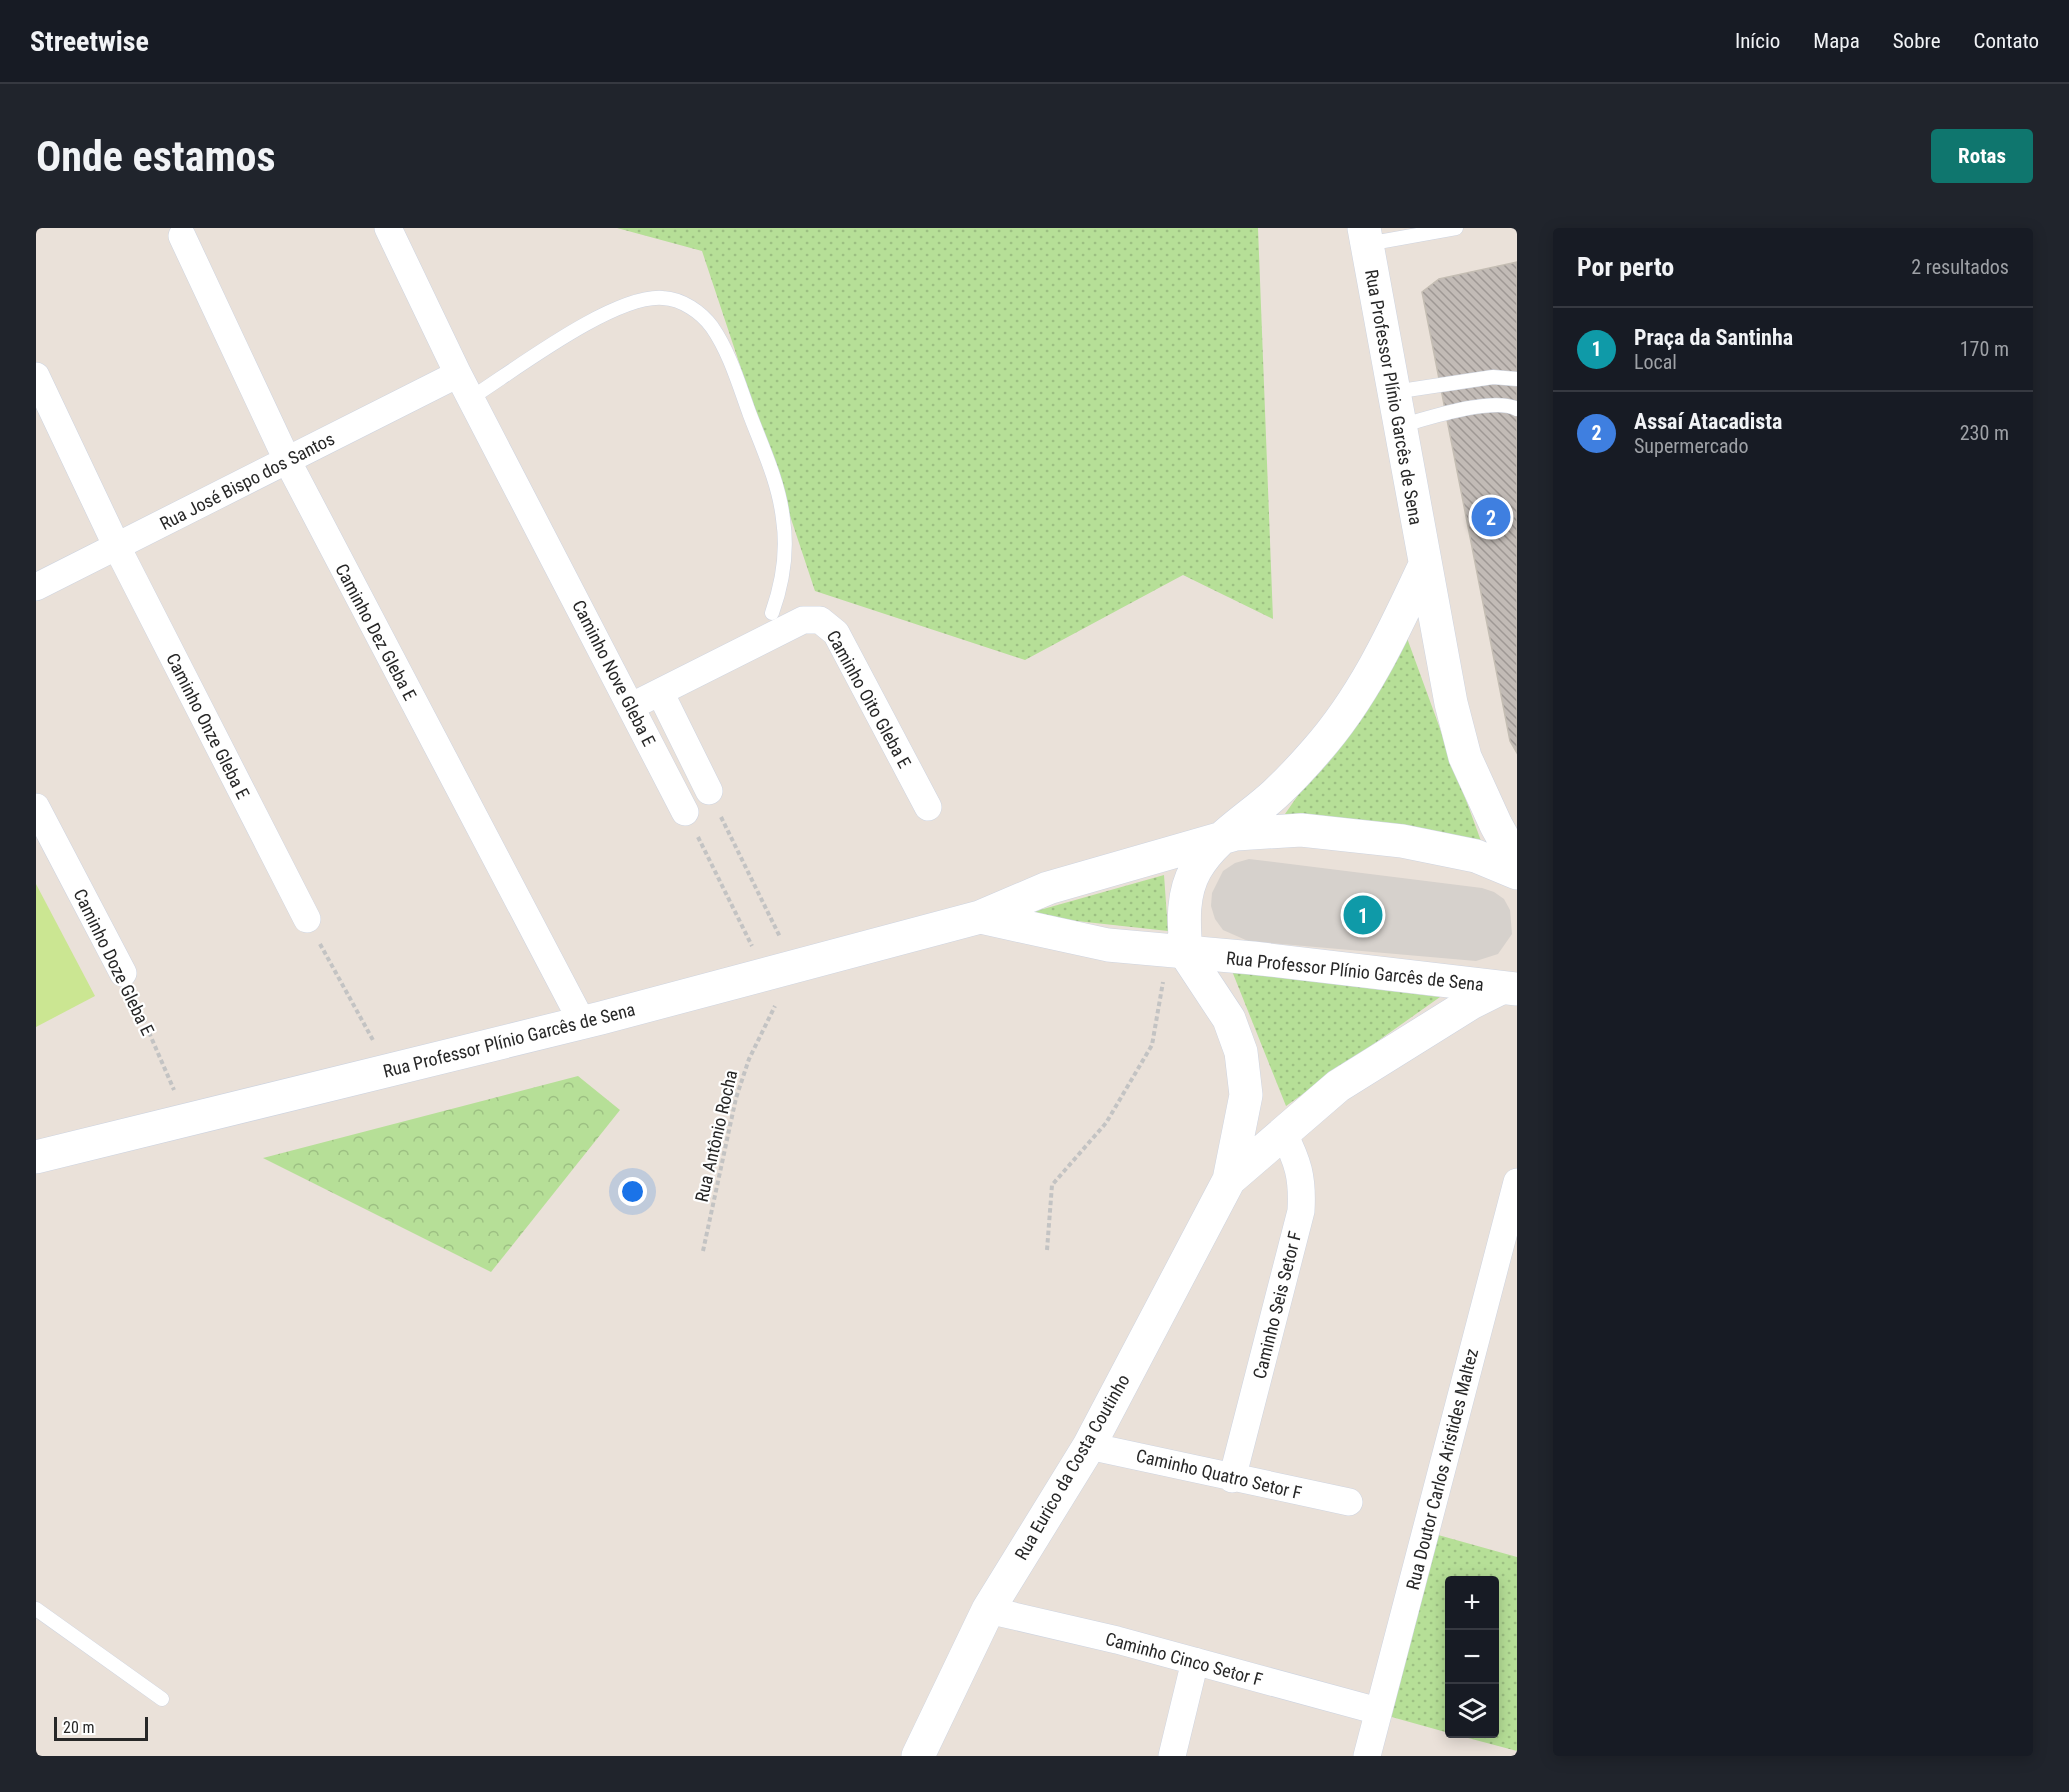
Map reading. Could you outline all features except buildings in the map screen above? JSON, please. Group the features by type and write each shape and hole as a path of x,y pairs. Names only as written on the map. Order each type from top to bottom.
{"main road":[{"name":"Rua Professor Plínio Garcês de Sena","path":"1365,236 1424,567 1451,703 1465,757 1496,825 1517,863"},
{"name":"Rua Professor Plínio Garcês de Sena","path":"1171,952 1185,898 1196,870 1217,842 1275,794 1324,741 1356,698 1382,654 1424,567"},
{"name":"Rua Professor Plínio Garcês de Sena","path":"36,1157 390,1071 980,917 1068,882 1217,842 1236,834 1301,830 1423,846 1476,856 1517,873"},
{"name":"Rua Professor Plínio Garcês de Sena","path":"980,917 1108,945 1512,983"},
{"name":"Rua Eurico da Costa Coutinho","path":"918,1756 988,1610 1089,1446 1229,1180 1246,1095 1241,1052 1229,1019 1171,952"},
{"name":"Rua Eurico da Costa Coutinho","path":"1229,1180 1338,1086 1471,1003 1512,983"}],"street":[{"name":"Caminho Nove Gleba E","path":"388,228 458,374 685,812"},
{"name":"Caminho Dez Gleba E","path":"182,236 286,460 582,1022"},
{"name":"Rua José Bispo dos Santos","path":"36,587 458,374"},
{"name":"Caminho Onze Gleba E","path":"36,376 117,547 306,919"},
{"name":"Caminho Oito Gleba E","path":"632,706 803,620 820,620 836,633 928,807"},
{"name":"Caminho Nove Gleba E","path":"660,692 709,791"},
{"name":"Caminho Doze Gleba E","path":"36,807 123,973"},
{"name":"Caminho Seis Setor F","path":"1233,1479 1301,1211 1303,1186 1299,1165 1282,1132"},
{"name":"Rua Doutor Carlos Aristides Maltez","path":"1367,1756 1517,1182"},
{"name":"Caminho Quatro Setor F","path":"1089,1446 1233,1479 1349,1502"},
{"name":"Caminho Cinco Setor F","path":"988,1610 1195,1661 1378,1711"},
{"path":"1172,1756 1195,1661"}],"lane":[{"path":"1365,236 1456,228"},
{"path":"471,398 616,308 637,299 664,298 690,306 711,326 727,353 776,485 783,519 785,554 782,583 772,613"},
{"path":"1394,392 1493,377 1517,379"},
{"path":"1400,426 1460,410 1509,405 1517,409"},
{"path":"36,1609 162,1699"}],"path":[{"path":"709,791 780,969"},
{"path":"685,812 780,969"},
{"path":"306,919 390,1071"},
{"path":"1047,1250 1052,1185 1106,1123 1152,1045 1171,952"},
{"name":"Rua Antônio Rocha","path":"702,1251 736,1098 780,969"},
{"name":"Caminho Doze Gleba E","path":"123,973 187,1120"}],"green space":[{"path":"617,228 1258,228 1273,619 1183,575 1025,660 815,591 702,251"},
{"path":"1407,638 1481,841 1285,814"},
{"path":"1164,875 1168,931 1022,915"},
{"path":"36,884 95,996 36,1027"},
{"path":"1232,971 1440,997 1286,1106"},
{"path":"578,1076 620,1110 491,1272 263,1158"},
{"path":"1431,1533 1517,1557 1517,1751 1468,1738 1499,1738 1499,1576 1445,1576 1445,1732 1381,1714"}],"shaded area":[{"path":"1249,859 1482,888 1504,899 1510,910 1512,934 1498,954 1476,961 1248,941 1223,930 1215,919 1211,906 1212,893 1223,871 1235,863"}],"place":[{"name":"Assaí Atacadista","path":"1491,517"},
{"name":"Praça da Santinha","path":"1363,915"}]}
